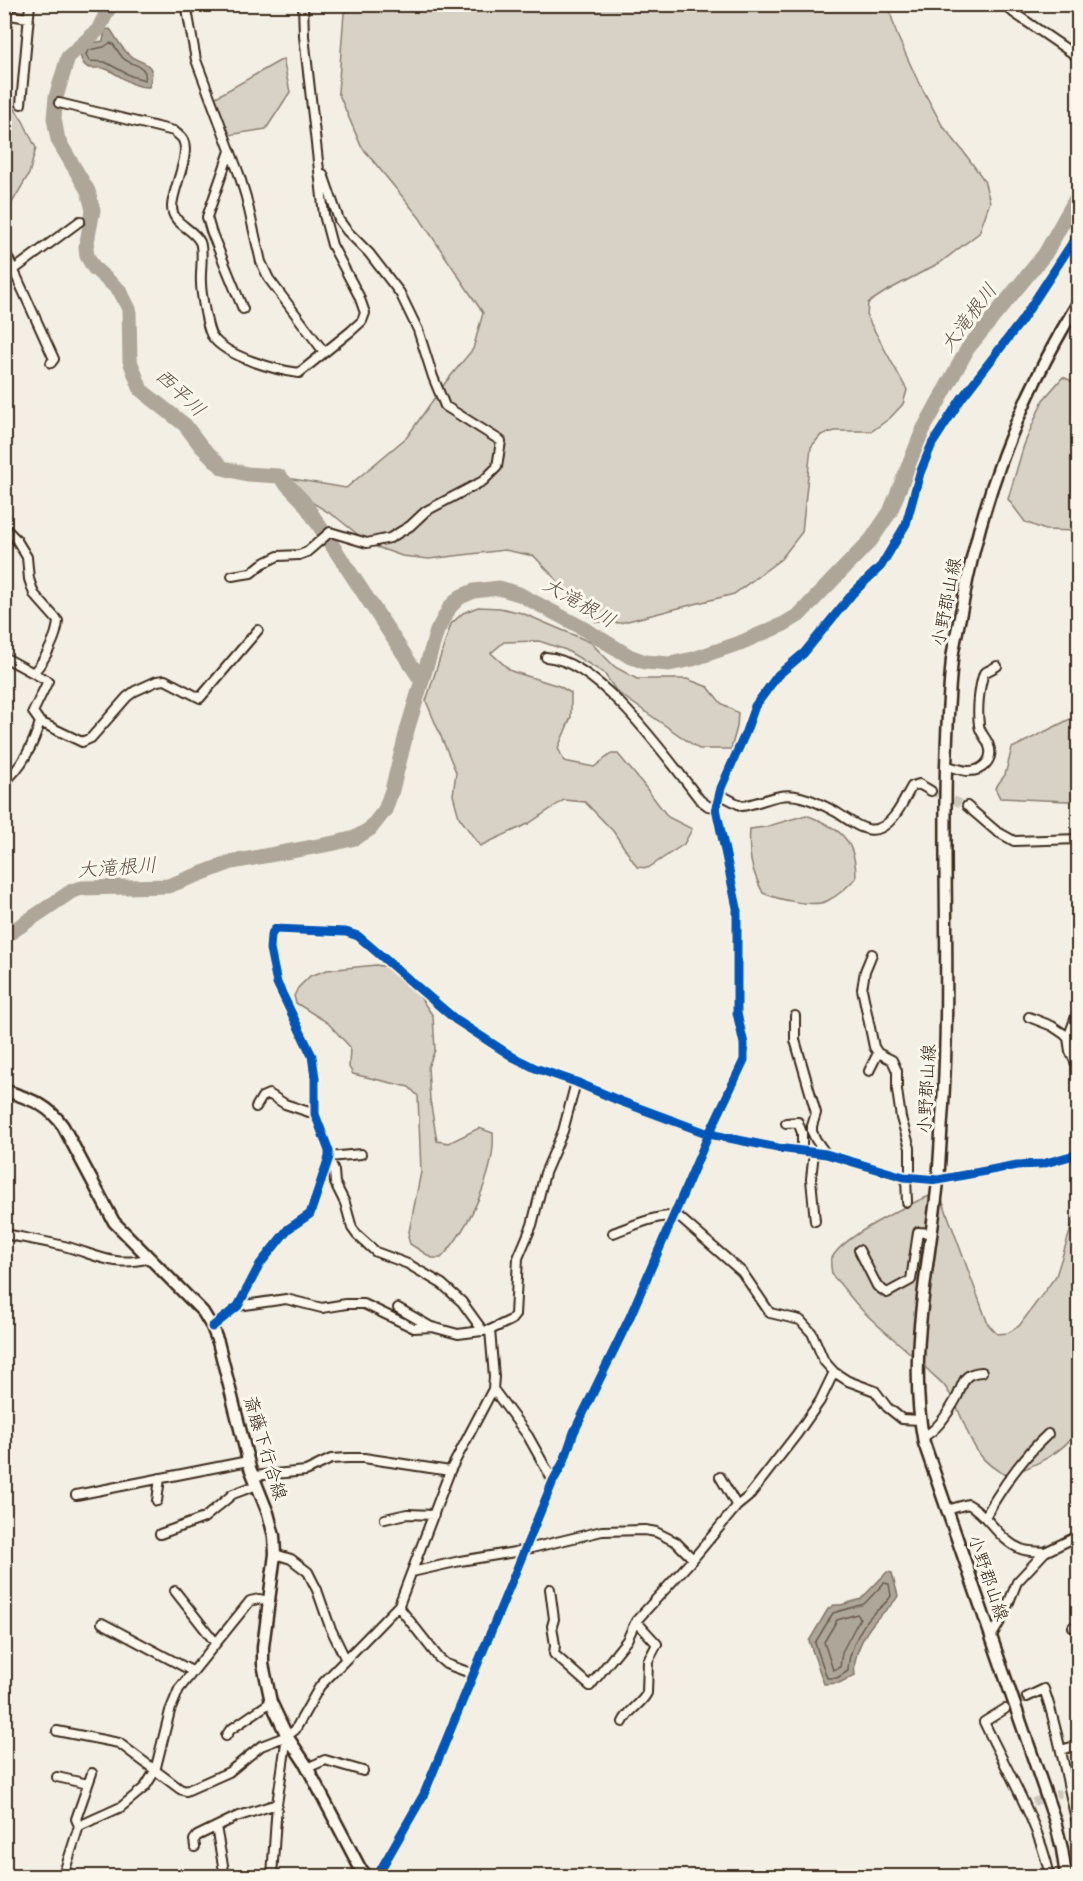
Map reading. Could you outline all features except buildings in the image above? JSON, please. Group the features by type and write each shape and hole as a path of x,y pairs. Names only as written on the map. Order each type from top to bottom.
{"main road":[{"name":"小野郡山線","path":"1066,1876 1055,1821 923,1437 917,1358 919,1323 938,1180 947,990 946,766 952,657 969,566 986,504 1010,438 1033,387 1055,342 1078,303"},
{"name":"斎藤下行合線","path":"4,1090 44,1105 59,1120 114,1222 192,1299 212,1327 218,1342 248,1461 268,1513 274,1536 275,1554 264,1633 263,1664 271,1702 287,1736 307,1768 360,1868 367,1876"}],"street":[{"path":"21,104 30,4"},
{"path":"186,4 196,60 246,197 261,262 269,279 324,352"},
{"path":"59,103 174,131 182,137 185,149 172,207 175,218 201,243 201,285 212,336 247,360 283,371 299,372 351,331 362,321 365,313 327,232 308,70 303,4"},
{"path":"1004,4 1014,14 1078,57"},
{"path":"4,14 28,18"},
{"path":"230,151 207,217 243,309"},
{"path":"232,576 251,573 278,556 299,555 307,552 330,532 367,543 390,538 410,526 426,511 483,481 497,467 501,441 446,406 433,377 418,330 400,293 369,253 339,220 319,165"},
{"path":"15,269 80,221"},
{"path":"377,1876 424,1794 553,1481 564,1461 574,1432 629,1319 672,1215 744,1060 744,1044 737,1013 737,908 716,808 719,794 755,706 778,675 804,653 853,593 882,566 906,524 920,473 932,444 961,399 1022,320 1078,234"},
{"path":"4,249 54,359 51,363"},
{"path":"4,527 16,538 27,557 29,579 34,594 58,621 50,645 34,672"},
{"path":"4,657 48,681 33,712 40,722 82,742 91,738 127,697 157,681 165,680 200,698 258,630"},
{"path":"546,657 572,664 596,681 664,752 700,800 716,808"},
{"path":"946,766 969,771 977,770 985,765 990,757 990,747 979,726 979,710 984,673 997,666"},
{"path":"4,782 17,769 36,737 40,722"},
{"path":"719,794 742,806 768,797 799,796 833,810 862,828 872,830 883,827 894,816 912,786 919,784 932,791"},
{"path":"967,806 996,831 1014,841 1078,839"},
{"path":"212,1327 238,1306 260,1264 288,1228 310,1214 329,1157 329,1151 315,1114 312,1056 277,983 270,949 271,935 275,929 346,932 358,936 456,1020 493,1045 535,1068 709,1134 826,1154 908,1177 938,1180 1017,1165 1042,1164 1078,1154"},
{"path":"872,954 865,971 862,989 874,1047 878,1053 892,1060 897,1071 897,1090 910,1148 907,1202"},
{"path":"1078,1011 1068,1038 1070,1051 1078,1068"},
{"path":"795,1016 795,1040 816,1113 812,1132 826,1154"},
{"path":"1029,1017 1052,1026 1068,1038"},
{"path":"869,1071 878,1053"},
{"path":"238,1306 286,1299 322,1308 364,1304 414,1329 432,1328 458,1334 486,1331 511,1320 514,1315 518,1258 532,1225 545,1173 563,1131 576,1082"},
{"path":"256,1107 262,1097 269,1094 285,1104 315,1114"},
{"path":"786,1124 798,1122 802,1151"},
{"path":"814,1152 811,1179 815,1221"},
{"path":"329,1157 361,1154"},
{"path":"57,1731 119,1743 180,1789 191,1790 229,1772 261,1746 287,1736 295,1730 320,1686 398,1606 450,1471 493,1389 494,1377 486,1331 462,1302 442,1284 408,1263 376,1252 357,1234 350,1224 345,1203 335,1183 329,1157"},
{"path":"614,1233 646,1221 672,1215 687,1224 742,1272 770,1313 800,1320 812,1333 824,1361 834,1372 848,1381 875,1391 887,1407 902,1419 920,1420"},
{"path":"859,1250 877,1286 887,1293 911,1280 918,1232 931,1233"},
{"path":"4,1234 66,1247 117,1262 137,1262 150,1258"},
{"path":"398,1308 432,1328"},
{"path":"550,1588 554,1619 552,1626 554,1654 590,1686 627,1640 636,1621 693,1559 737,1506 748,1497 797,1434 820,1401 834,1372"},
{"path":"923,1437 933,1432 940,1423 957,1396 961,1383 968,1375 982,1372"},
{"path":"493,1389 528,1436 553,1481"},
{"path":"986,1517 1009,1480 1035,1446 1048,1434"},
{"path":"160,1534 204,1518 233,1494 255,1480 306,1471 331,1459 364,1458 450,1471"},
{"path":"76,1495 248,1461"},
{"path":"720,1477 737,1506"},
{"path":"157,1501 160,1478"},
{"path":"947,1510 968,1504 986,1517 1011,1544 1026,1550 1045,1552"},
{"path":"385,1519 407,1514 434,1515"},
{"path":"412,1572 602,1531 645,1530 667,1536 693,1559"},
{"path":"991,1637 1003,1617 1017,1582 1045,1552 1078,1536"},
{"path":"275,1554 291,1559 308,1572 345,1658"},
{"path":"175,1591 215,1642"},
{"path":"79,1826 121,1807 145,1787 155,1771 174,1699 192,1671 250,1601 259,1599 268,1601"},
{"path":"398,1606 439,1658 446,1664 473,1674"},
{"path":"623,1722 626,1714 645,1698 648,1661 657,1644 636,1621"},
{"path":"102,1623 192,1671"},
{"path":"1027,1697 1044,1689 1061,1750 1065,1791 1078,1827"},
{"path":"226,1736 230,1730 271,1702"},
{"path":"1005,1708 984,1722 1030,1804 1050,1876"},
{"path":"272,1876 277,1804 287,1736"},
{"path":"1061,1750 1078,1745"},
{"path":"307,1768 325,1760 363,1771"},
{"path":"63,1876 79,1826 76,1819 92,1773"},
{"path":"57,1777 88,1784"},
{"path":"195,1847 195,1837 236,1817 277,1804"},
{"path":"216,1827 225,1876"}],"shaded area":[{"path":"353,5 888,5 897,35 916,77 942,125 984,180 990,202 979,233 941,262 868,303 867,317 907,390 903,404 890,418 872,431 835,431 821,435 811,447 802,532 781,559 734,594 620,623 596,622 534,556 505,550 429,559 402,556 371,545 336,517 287,487 288,478 346,488 407,437 445,383 473,349 483,313 419,217 361,146 338,92 344,13"},
{"path":"283,59 290,92 266,129 229,135 214,98"},
{"path":"4,92 23,121 36,148 29,174 12,203 5,202"},
{"path":"1063,377 1078,384 1078,531 1045,530 1025,522 1008,499 1024,445 1043,400"},
{"path":"478,607 500,608 522,613 590,642 615,667 637,679 687,679 708,687 721,703 738,713 731,749 699,749 617,692 604,673 566,650 539,641 504,642 491,653 511,671 559,686 571,693 571,717 558,748 564,761 594,767 611,754 618,754 668,817 692,829 684,844 648,868 637,867 613,831 585,802 564,800 528,824 480,846 459,817 453,795 456,772 426,701 451,624 463,613"},
{"path":"1078,715 1078,799 1068,801 1000,798 995,788 1005,775 1012,748"},
{"path":"806,815 837,830 844,837 853,854 855,865 856,878 846,888 827,901 813,904 795,902 763,893 751,862 750,829"},
{"path":"376,965 388,967 418,994 433,1016 435,1050 428,1067 430,1100 437,1141 449,1143 479,1128 493,1133 490,1165 478,1200 461,1232 441,1258 432,1258 410,1244 408,1237 421,1172 418,1096 409,1087 353,1074 349,1067 350,1047 328,1023 296,1003 294,996 298,988 310,976 327,970"},
{"path":"932,1195 941,1197 988,1324 997,1334 1008,1333 1019,1326 1056,1276 1078,1206 1078,1430 1056,1452 1008,1476 994,1468 976,1449 954,1401 943,1384 870,1318 832,1275 831,1261 836,1252 846,1243 876,1223"}],"water":[{"path":"110,29 127,53 150,67 149,87 127,81 106,69 89,68 83,64 80,50 86,44 103,41 105,30"},
{"path":"887,1572 892,1573 898,1596 866,1633 855,1661 855,1675 839,1683 824,1684 809,1641 828,1609 834,1605 861,1599"}],"waterway":[{"name":"西平川","path":"111,4 98,30 68,57 56,97 54,118 58,140 88,191 93,210 86,247 87,256 94,268 120,291 129,309 130,361 141,390 185,425 201,446 223,468 247,474 279,476 303,501 421,680"},
{"name":"大滝根川","path":"4,937 72,891 82,888 168,886 232,862 335,843 355,838 370,829 385,810 392,790 437,631 450,607 460,597 474,591 499,588 519,594 629,656 645,662 669,664 693,659 740,643 799,615 871,540 890,512 923,430 968,348 1045,254 1078,195"}],"tunnel":[{"path":"931,791 967,806"},
{"path":"1005,1709 1027,1697"},
{"path":"1033,1802 1061,1793"}],"cycle path":[{"path":"377,1876 424,1794 553,1481 564,1461 574,1432 629,1319 709,1134 744,1060 744,1044 737,1013 737,908 716,808 721,788 755,706 778,675 804,653 853,593 881,566 906,524 920,473 932,444 961,399 1022,320 1078,234"},
{"path":"212,1327 238,1306 260,1264 288,1229 310,1214 329,1157 329,1151 315,1114 315,1078 312,1056 277,983 270,949 271,935 275,929 346,932 358,936 456,1020 513,1057 535,1068 709,1134 778,1148 826,1154 904,1177 938,1180 1017,1165 1042,1164 1078,1154"}]}
